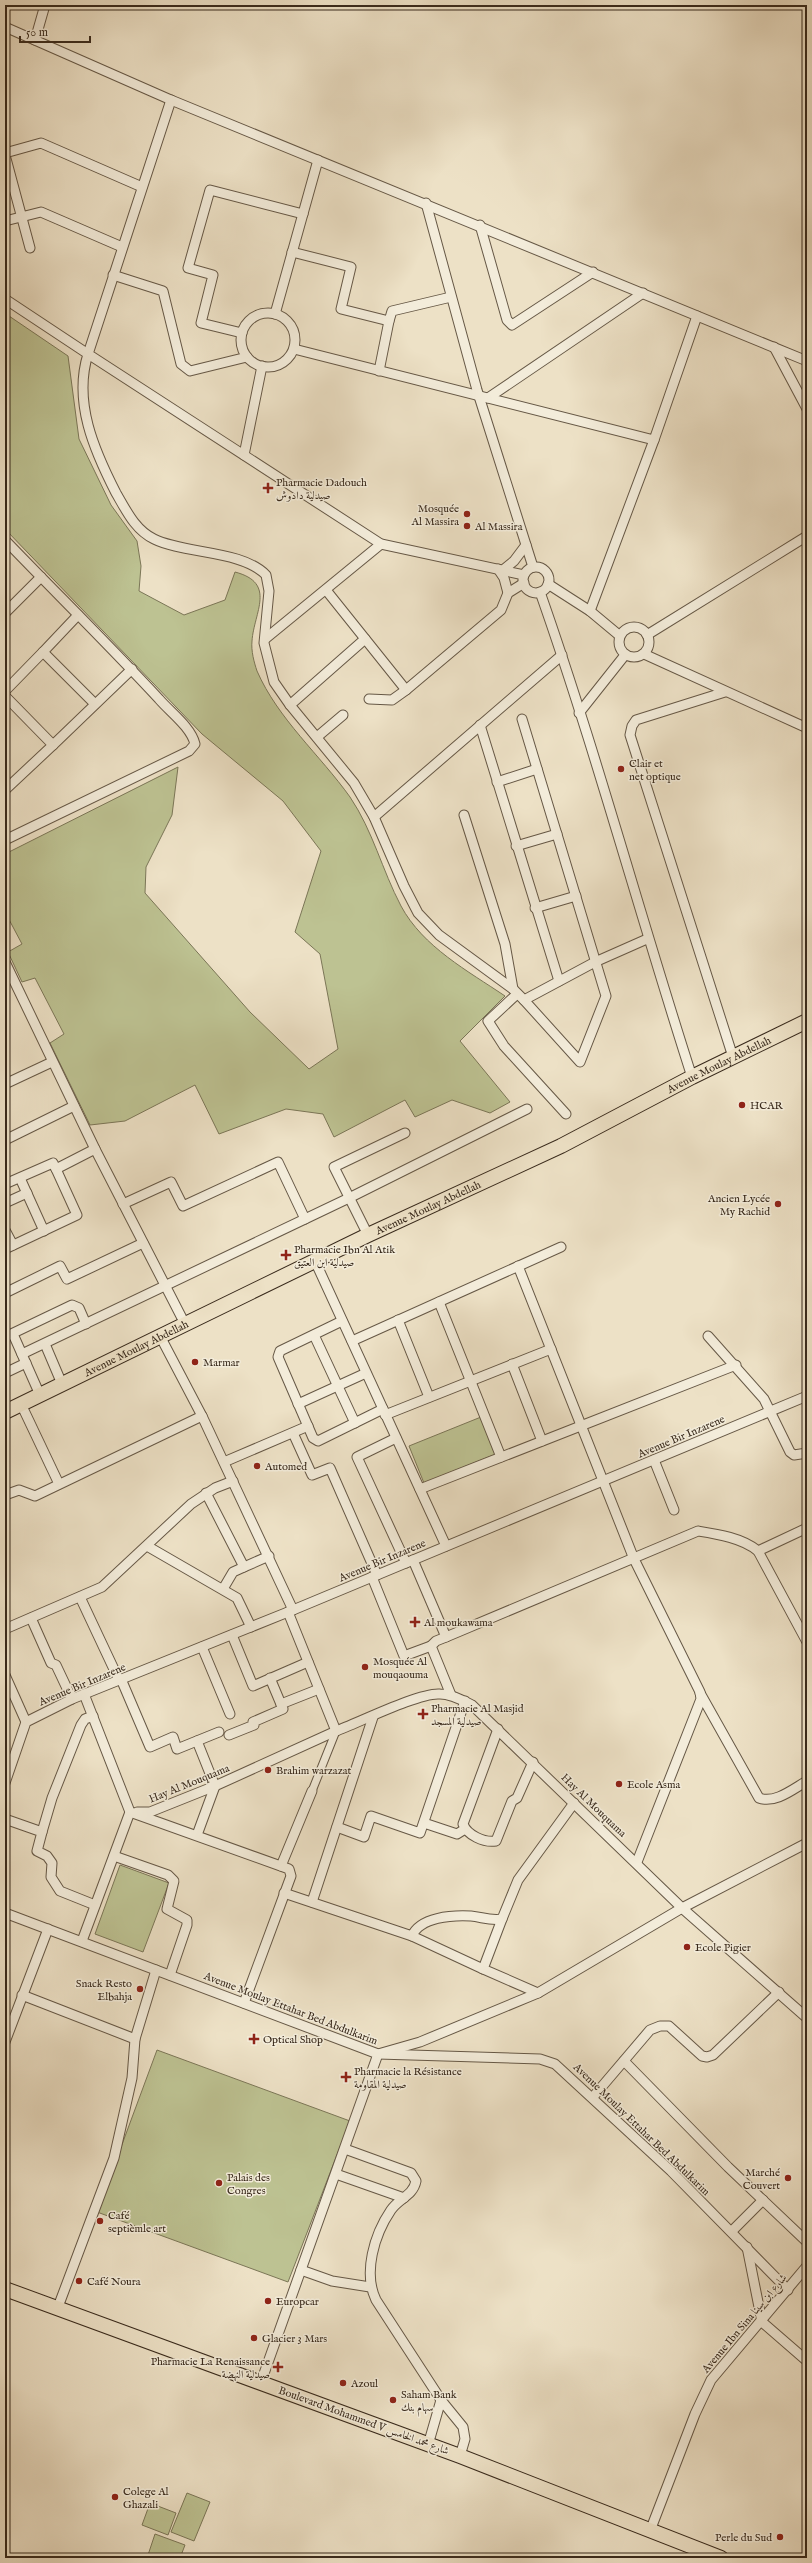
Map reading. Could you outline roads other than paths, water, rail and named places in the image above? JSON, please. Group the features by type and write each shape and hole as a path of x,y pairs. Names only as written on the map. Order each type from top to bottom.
{"main road":[{"name":"Avenue Moulay Abdellah","path":"5,1412 368,1235 561,1146 692,1077 807,1020"},
{"name":"Boulevard Mohammed V شارع محمد الخامس","path":"5,2289 58,2307 460,2456 721,2558"}],"street":[{"path":"34,40 44,5"},
{"path":"5,27 171,100 480,225 697,316 807,360"},
{"path":"171,100 82,373 86,419 92,441 103,467 126,511 138,527 156,540 248,563 261,570 266,575 269,591 264,639 267,659 274,682 354,783 374,817 404,886 418,913 439,935 518,994 580,1062 606,996 522,719"},
{"path":"30,248 5,154 41,143 142,187"},
{"path":"275,314 318,160"},
{"path":"242,333 201,323 213,275 188,268 210,190 303,214"},
{"path":"426,203 478,396 533,568"},
{"path":"5,222 41,212 122,247"},
{"path":"480,225 507,320 512,325 593,272"},
{"path":"292,252 351,267 340,310 389,321"},
{"path":"113,275 163,291 181,364 190,371 247,358 262,366 270,367 281,364 290,356 294,349 296,340 292,327 284,317 275,314 258,314 248,322 242,333 241,342 247,358"},
{"path":"488,398 644,294"},
{"path":"379,371 392,311 451,297"},
{"path":"5,299 381,544 501,569 524,579 532,592 540,592 548,584"},
{"path":"590,612 654,440 697,316"},
{"path":"774,347 807,409"},
{"path":"294,349 654,440"},
{"path":"244,455 262,366"},
{"path":"647,635 807,536"},
{"path":"5,540 132,670 184,727 193,738 195,744 189,751 5,840"},
{"path":"264,639 381,544"},
{"path":"501,569 514,561 526,545"},
{"path":"369,699 392,700 406,690 502,610 508,593 524,579 533,568"},
{"path":"533,568 541,568 547,573 548,584"},
{"path":"501,569 508,593"},
{"path":"5,613 41,577"},
{"path":"548,584 590,612 620,636"},
{"path":"326,590 406,690"},
{"path":"540,592 562,655 647,939 692,1077"},
{"path":"5,691 78,615"},
{"path":"631,627 640,628 647,635 649,645 644,654 635,658 625,655 619,647 620,636 631,627"},
{"path":"290,704 365,639"},
{"path":"43,652 95,704"},
{"path":"644,654 807,728"},
{"path":"374,817 562,655"},
{"path":"579,713 625,655"},
{"path":"6,788 53,746 132,670"},
{"path":"725,692 636,720 632,726 630,735 733,1057"},
{"path":"5,696 53,746"},
{"path":"317,737 343,715"},
{"path":"480,725 496,782 559,981"},
{"path":"496,782 537,769"},
{"path":"464,815 505,944 518,994"},
{"path":"516,846 557,834"},
{"path":"535,908 576,896"},
{"path":"566,1114 504,1046 488,1021 518,994 559,981 595,962 647,939"},
{"path":"5,962 95,1149 185,1324"},
{"path":"5,1084 52,1062"},
{"path":"7,1138 74,1106"},
{"path":"22,1354 349,1198 527,1109"},
{"path":"368,1235 334,1167 405,1133"},
{"path":"56,1169 95,1149"},
{"path":"123,1204 171,1182 183,1206 278,1162 306,1218"},
{"path":"5,1184 54,1163 78,1214 9,1247 5,1230"},
{"path":"20,1178 44,1231"},
{"path":"5,1203 27,1193"},
{"path":"5,1292 60,1266 67,1279 143,1243"},
{"path":"352,1341 561,1247"},
{"path":"315,1261 446,1546"},
{"path":"518,1266 634,1559 700,1692 759,1798 765,1800 781,1796 807,1781"},
{"path":"439,1302 472,1380 501,1457"},
{"path":"40,1395 22,1354 9,1335 72,1305 78,1308 86,1324"},
{"path":"398,1320 429,1397"},
{"path":"342,1321 280,1351 278,1357 313,1438 318,1440 355,1423 429,1397 551,1349"},
{"path":"314,1335 355,1423"},
{"path":"160,1336 202,1416 269,1556 308,1662 336,1731 281,1866"},
{"path":"708,1336 736,1365 764,1399 790,1452 800,1455 807,1453"},
{"path":"45,1344 62,1384"},
{"path":"5,1373 26,1363"},
{"path":"512,1364 542,1441"},
{"path":"420,1489 736,1365"},
{"path":"298,1404 366,1374"},
{"name":"Avenue Bir Inzarene","path":"26,1722 72,1699 410,1562 807,1396"},
{"path":"21,1404 59,1484"},
{"path":"5,1495 19,1490 35,1496 202,1416"},
{"path":"224,1462 308,1426"},
{"path":"292,1433 312,1475 330,1468 375,1576 404,1656 431,1646 436,1641 446,1636 634,1559 698,1531 751,1545 758,1550 807,1642"},
{"path":"396,1438 357,1456 446,1636"},
{"path":"654,1460 674,1510"},
{"path":"5,1628 102,1587 206,1493 233,1481"},
{"path":"206,1493 244,1567"},
{"path":"758,1550 807,1528"},
{"path":"148,1546 237,1598 251,1627"},
{"path":"222,1589 233,1572 269,1556"},
{"path":"80,1597 150,1747 173,1737 177,1749 219,1732"},
{"path":"31,1618 51,1663 56,1665 72,1699"},
{"path":"232,1634 253,1686 308,1662"},
{"path":"431,1646 451,1695"},
{"path":"202,1647 230,1714"},
{"path":"5,1675 26,1722 5,1784"},
{"path":"229,1735 254,1725 253,1722 283,1709 270,1678"},
{"path":"281,1704 319,1689"},
{"path":"637,1862 700,1699 700,1692"},
{"name":"Hay Al Mouquama","path":"130,1812 150,1812 215,1786 336,1731 423,1696 439,1693 451,1695 465,1701 498,1729 637,1862 682,1908 807,2018"},
{"path":"82,1941 130,1812 84,1694"},
{"path":"337,1827 364,1837 371,1816 420,1833 465,1701"},
{"path":"93,1716 85,1719 82,1725 52,1798 37,1851 47,1856 52,1863 51,1877 60,1891 95,1905"},
{"path":"312,1902 373,1717"},
{"path":"498,1729 463,1824 465,1830 469,1834 491,1842 496,1841 512,1801 517,1798 533,1762"},
{"path":"196,1835 215,1786 197,1741"},
{"path":"483,1969 518,1880 574,1803"},
{"path":"130,1812 289,1869 291,1876 244,2003"},
{"path":"5,1819 42,1832"},
{"path":"424,1823 457,1834 465,1830"},
{"path":"261,2382 378,2054 420,2042 538,1993 682,1908 807,1843"},
{"path":"114,1856 168,1876 174,1881 167,1909 187,1920 187,1925 170,1976"},
{"path":"284,1893 412,1936 538,1993"},
{"name":"Avenue Moulay Ettahar Bed Abdulkarim","path":"5,1912 378,2054 540,2059 555,2064 566,2072 732,2231 746,2248 788,2290"},
{"path":"412,1936 418,1926 440,1918 472,1916 489,1920 502,1919"},
{"path":"5,2042 48,1929"},
{"path":"58,2307 114,2158 132,2078 135,2039 156,1970"},
{"path":"593,2098 650,2030 660,2026 669,2026 702,2056 707,2057 713,2055 779,1992"},
{"path":"22,1996 135,2039"},
{"path":"624,2061 807,2242"},
{"path":"345,2149 412,2173 416,2181 415,2188 391,2210 376,2245 368,2274 370,2287 376,2300 441,2400 465,2433 460,2456"},
{"path":"336,2174 404,2198"},
{"path":"732,2231 763,2200"},
{"name":"Avenue Moulay Ettahar Bed Abdulkarim","path":"746,2248 762,2322"},
{"name":"Avenue Ibn Sina شارع ابن سينا","path":"650,2531 702,2397 711,2380 762,2322 807,2266"},
{"path":"301,2270 332,2280 370,2287"},
{"path":"762,2322 807,2361"},
{"path":"428,2445 441,2400"}],"place":[{"name":"Pharmacie Dadouch صيدلية دادوش","path":"268,488"},
{"name":"Mosquée Al Massira","path":"467,514"},
{"name":"Al Massira","path":"467,526"},
{"name":"Clair et net optique","path":"621,769"},
{"name":"HCAR","path":"742,1105"},
{"name":"Ancien Lycée My Rachid","path":"778,1204"},
{"name":"Pharmacie Ibn Al Atik صيدلية ابن العتيق","path":"286,1255"},
{"name":"Marmar","path":"195,1362"},
{"name":"Automed","path":"257,1466"},
{"name":"Al moukawama","path":"415,1622"},
{"name":"Mosquée Al mouqaouma","path":"365,1667"},
{"name":"Pharmacie Al Masjid صيدلية المسجد","path":"423,1714"},
{"name":"Brahim warzazat","path":"268,1770"},
{"name":"Ecole Asma","path":"619,1784"},
{"name":"Ecole Pigier","path":"687,1947"},
{"name":"Snack Resto Elbahja","path":"140,1989"},
{"name":"Optical Shop","path":"254,2039"},
{"name":"Pharmacie la Résistance صيدلية المقاومة","path":"346,2077"},
{"name":"Marché Couvert","path":"788,2178"},
{"name":"Palais des Congres","path":"219,2183"},
{"name":"Café septièmle art","path":"100,2221"},
{"name":"Café Noura","path":"79,2281"},
{"name":"Europcar","path":"268,2301"},
{"name":"Glacier 3 Mars","path":"254,2338"},
{"name":"Pharmacie La Renaissance صيدلية النهضة","path":"278,2367"},
{"name":"Azoul","path":"343,2383"},
{"name":"Saham Bank سهام بنك","path":"393,2400"},
{"name":"Colege Al Ghazali","path":"115,2497"},
{"name":"Perle du Sud","path":"780,2537"}]}
